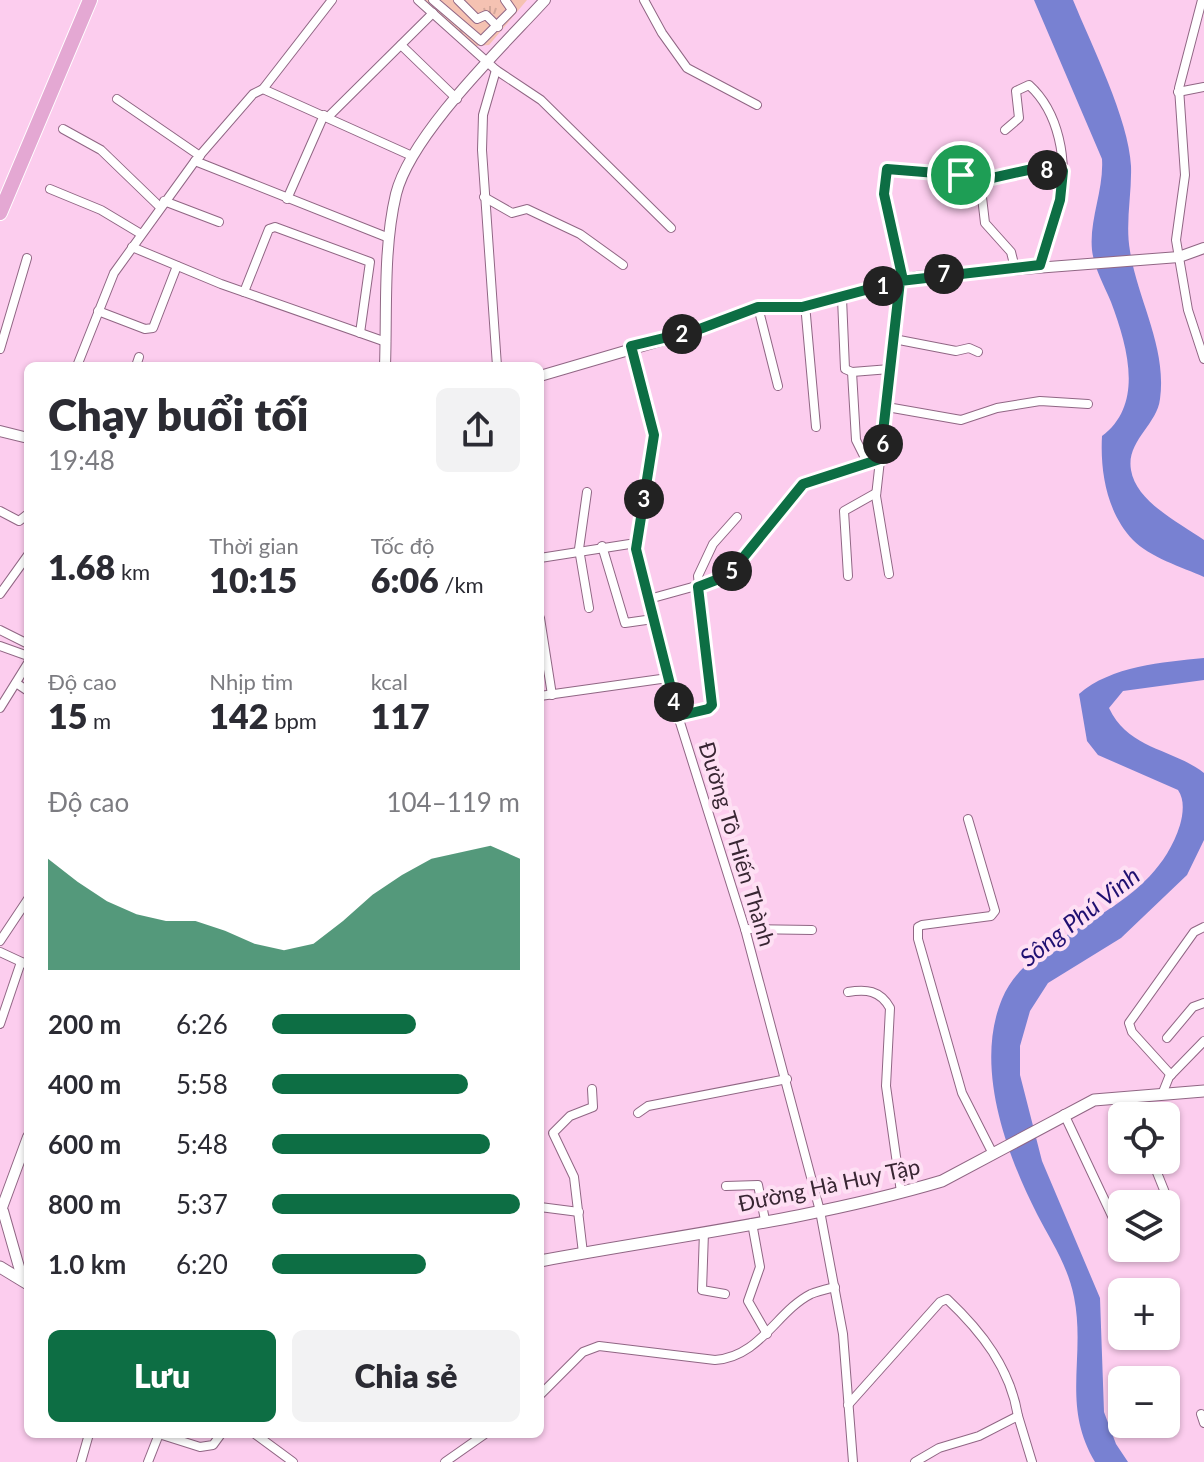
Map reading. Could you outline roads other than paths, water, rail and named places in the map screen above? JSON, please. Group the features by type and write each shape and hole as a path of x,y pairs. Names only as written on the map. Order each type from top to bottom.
{"highway":[{"path":"0,213 90,0"}],"main road":[{"name":"Đường Hà Huy Tập","path":"544,1260 820,1211 901,1192 942,1181 1094,1100 1204,1091"},
{"path":"0,1267 24,1281"}],"street":[{"path":"79,362 114,273 162,204 253,94 263,89 332,0"},
{"path":"418,0 492,66 541,100 671,228"},
{"path":"433,0 481,41 512,10 505,0"},
{"path":"458,0 477,19 486,15 498,27"},
{"path":"385,362 389,238 397,192 412,156 457,99 492,66 545,0"},
{"path":"644,0 687,68 757,105"},
{"path":"1202,0 1178,92 1185,175 1177,223 1188,310 1204,359"},
{"path":"287,199 326,116 433,13"},
{"path":"401,45 457,99"},
{"path":"492,66 482,120 484,197 497,362"},
{"path":"1005,130 1019,118 1016,91 1029,85 1054,123 1063,171 1060,200 1040,265"},
{"path":"1178,92 1204,87"},
{"path":"263,89 412,156"},
{"path":"117,99 198,158 287,199 389,238"},
{"path":"63,129 101,150 162,204 219,222"},
{"path":"889,574 876,493 902,280 884,194 887,169 936,172 980,180 1028,170 1063,171"},
{"path":"980,180 985,223 1011,252 1015,268"},
{"path":"50,189 101,210 141,234"},
{"path":"484,197 512,213 527,209 580,234 623,265"},
{"path":"244,292 269,229 275,227 370,262 360,333"},
{"path":"132,247 244,292 386,342"},
{"path":"544,375 598,361 631,346 697,330 758,307 842,298 902,280 1040,265 1179,257 1204,248"},
{"path":"0,349 27,258"},
{"path":"98,311 145,329 153,328 177,266"},
{"path":"842,298 844,365 852,372 856,440 867,462"},
{"path":"805,304 816,427"},
{"path":"758,307 778,386"},
{"path":"894,339 978,352"},
{"name":"Đường Tô Hiến Thành","path":"631,346 654,435 636,543 678,716 745,929 820,1211 843,1334 853,1462"},
{"path":"852,372 890,369"},
{"path":"887,407 961,420 997,408 1040,401 1088,404"},
{"path":"0,431 24,437"},
{"path":"649,599 698,587 729,575 803,484 880,459"},
{"path":"587,492 579,549 589,608"},
{"path":"848,576 844,511 876,493"},
{"path":"0,511 16,520 24,516"},
{"path":"678,716 708,709 712,705 698,587 702,565 713,544 737,517"},
{"path":"544,557 579,549 636,543"},
{"path":"602,546 625,623 653,619"},
{"path":"0,594 24,561"},
{"path":"0,630 15,641 24,643"},
{"path":"544,644 552,695"},
{"path":"0,646 24,655"},
{"path":"0,708 24,670"},
{"path":"544,696 668,678"},
{"path":"16,683 24,688"},
{"path":"968,819 995,911 991,916 922,925 918,927 918,939 962,1093 993,1154"},
{"path":"0,941 24,905"},
{"path":"1171,1075 1132,1032 1129,1023 1194,932 1204,927"},
{"path":"745,929 812,930"},
{"path":"0,952 24,964"},
{"path":"0,1024 24,966"},
{"path":"848,992 868,990 883,998 890,1008 886,1086 901,1192"},
{"path":"1167,1038 1193,1007 1204,1003"},
{"path":"1163,1092 1171,1075 1204,1041"},
{"path":"638,1113 648,1106 787,1079"},
{"path":"583,1253 572,1172 553,1133 570,1116 593,1107 592,1089"},
{"path":"1130,1096 1132,1102"},
{"path":"1064,1114 1108,1207"},
{"path":"24,1149 2,1212 24,1276"},
{"path":"726,1186 758,1185 765,1220"},
{"path":"544,1208 579,1212"},
{"path":"752,1223 760,1267 748,1301 767,1334"},
{"path":"704,1232 702,1290 725,1294"},
{"path":"544,1391 588,1349 605,1346 715,1360 739,1354 767,1334 808,1296 835,1287"},
{"path":"848,1405 940,1302 947,1299 998,1358 1032,1462"},
{"path":"915,1462 939,1448 979,1436 1018,1416"},
{"path":"81,1462 88,1438"},
{"path":"148,1462 157,1438"},
{"path":"172,1438 200,1447 213,1445 218,1438"},
{"path":"260,1438 293,1462"},
{"path":"445,1462 479,1438"}],"water":[{"path":"1034,0 1073,0 1124,127 1131,166 1130,251 1156,343 1161,380 1158,408 1133,450 1131,470 1141,492 1150,502 1204,540 1204,577 1157,557 1140,546 1124,529 1111,505 1102,464 1102,436 1124,408 1129,373 1122,337 1092,250 1102,159"},
{"path":"1204,658 1204,680 1123,691 1109,708 1118,722 1139,740 1204,773 1204,840 1187,875 1121,938 1048,983 1030,1011 1020,1046 1020,1075 1042,1161 1100,1298 1104,1412 1108,1438 1114,1438 1128,1462 1095,1462 1079,1421 1074,1297 1063,1264 1025,1190 1005,1137 997,1109 991,1052 994,1025 1002,999 1017,975 1038,955 1118,903 1144,882 1165,857 1180,825 1183,812 1178,790 1098,755 1087,741 1079,694 1106,677 1155,664"}],"water label":[{"name":"Sông Phú Vinh","path":"1080,917"}]}
